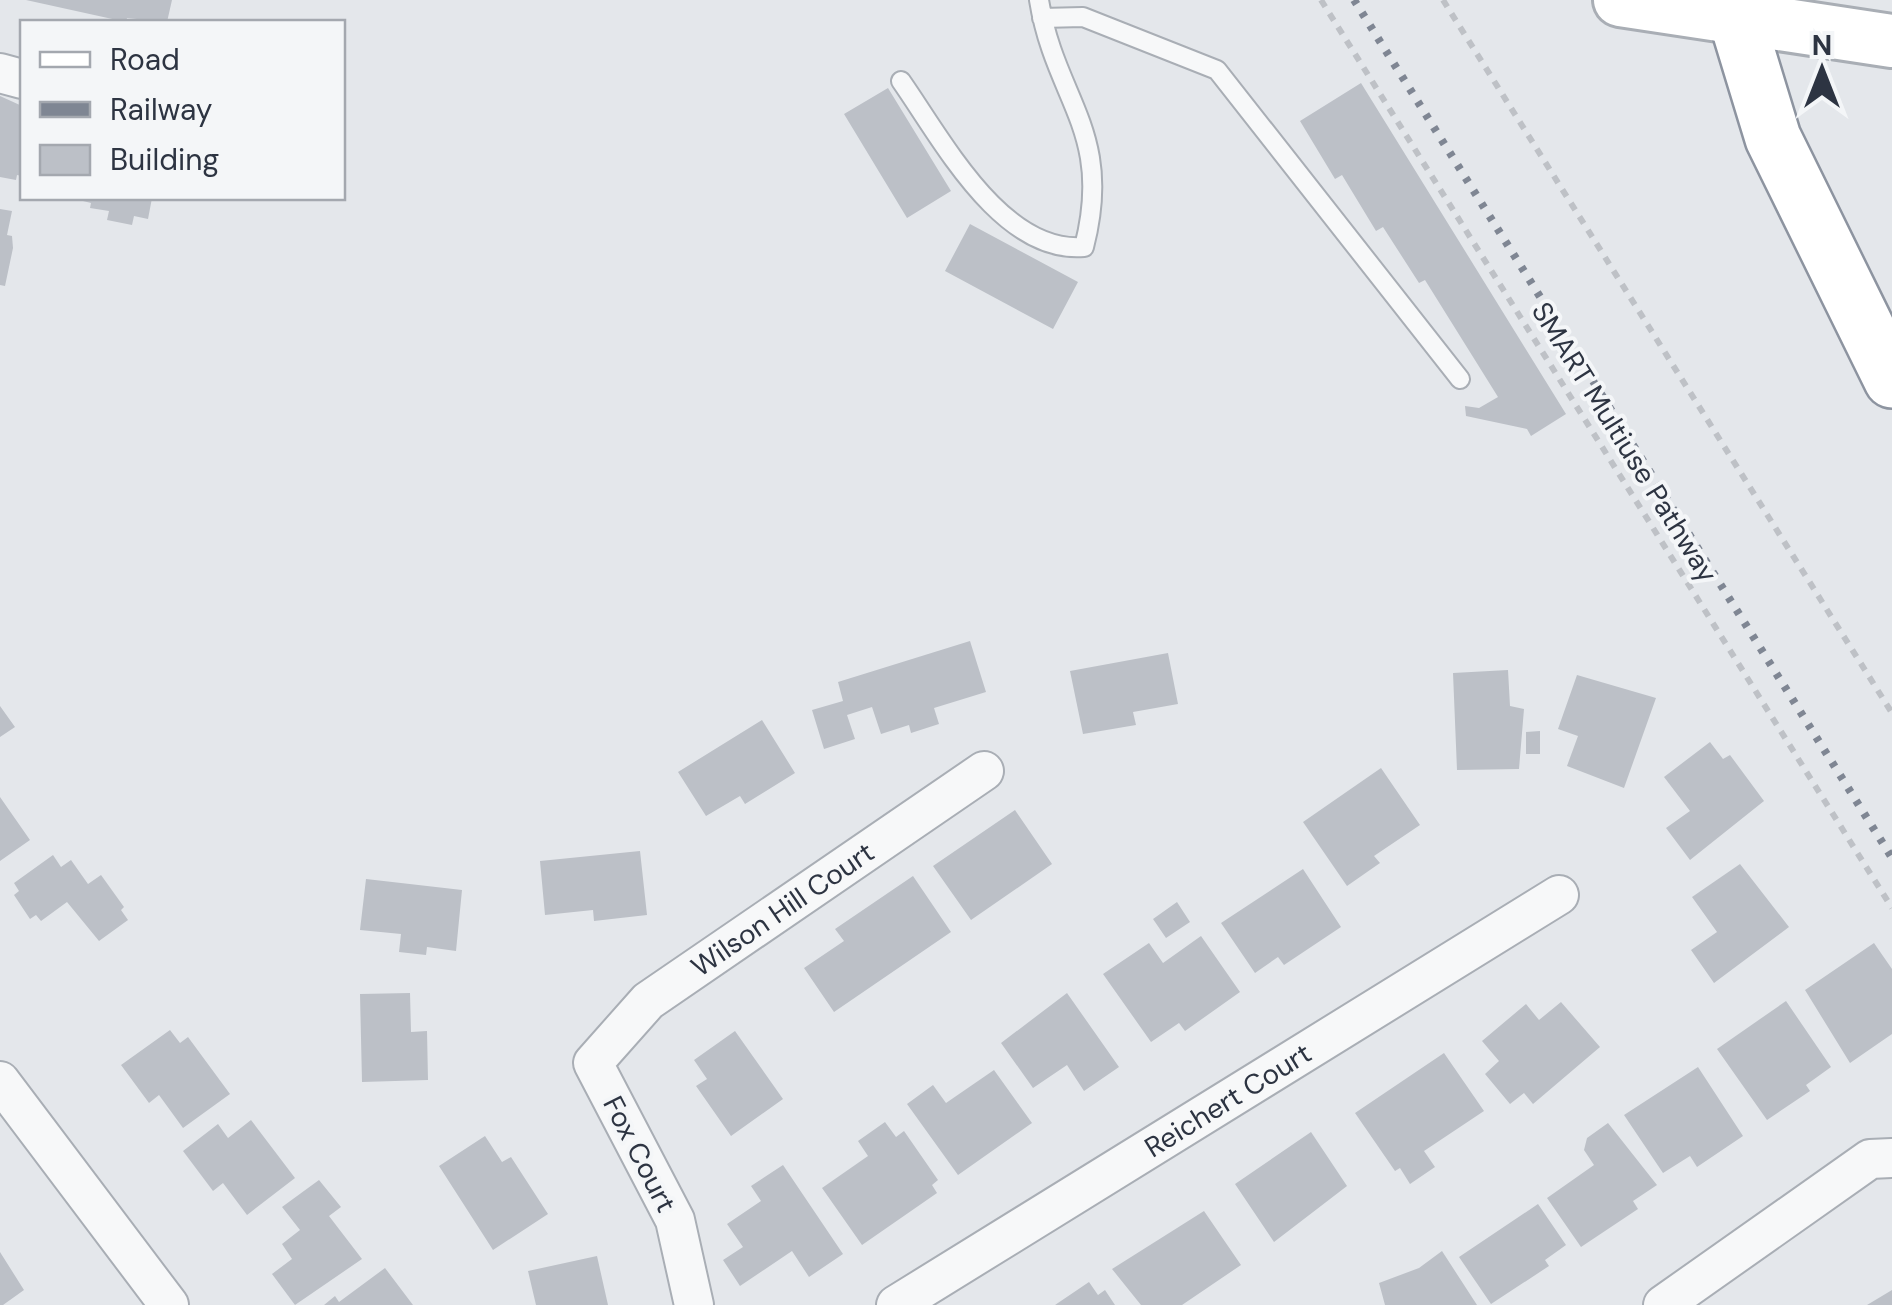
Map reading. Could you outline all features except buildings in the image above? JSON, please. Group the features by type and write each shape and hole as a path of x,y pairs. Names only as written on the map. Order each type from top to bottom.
{"highway":[{"path":"1732,7 1773,138 1892,380"}],"main road":[{"path":"1620,0 1732,7 1882,39"}],"street":[{"name":"Wilson Hill Court","path":"593,1063 648,1001 984,770"},
{"name":"Reichert Court","path":"896,1305 1559,895"},
{"name":"Fox Court","path":"593,1063 675,1220 694,1305"},
{"path":"0,1082 169,1305"},
{"path":"1664,1305 1881,1159"}],"lane":[{"path":"901,81 990,207 1056,250 1084,247 1095,206 1089,136 1040,9"},
{"path":"1040,9 1083,17 1217,70 1460,379"}],"path":[{"name":"SMART Multiuse Pathway","path":"1321,0 1892,908"},
{"path":"1443,0 1892,713"}],"railway":[{"path":"1354,0 1892,858"}]}
